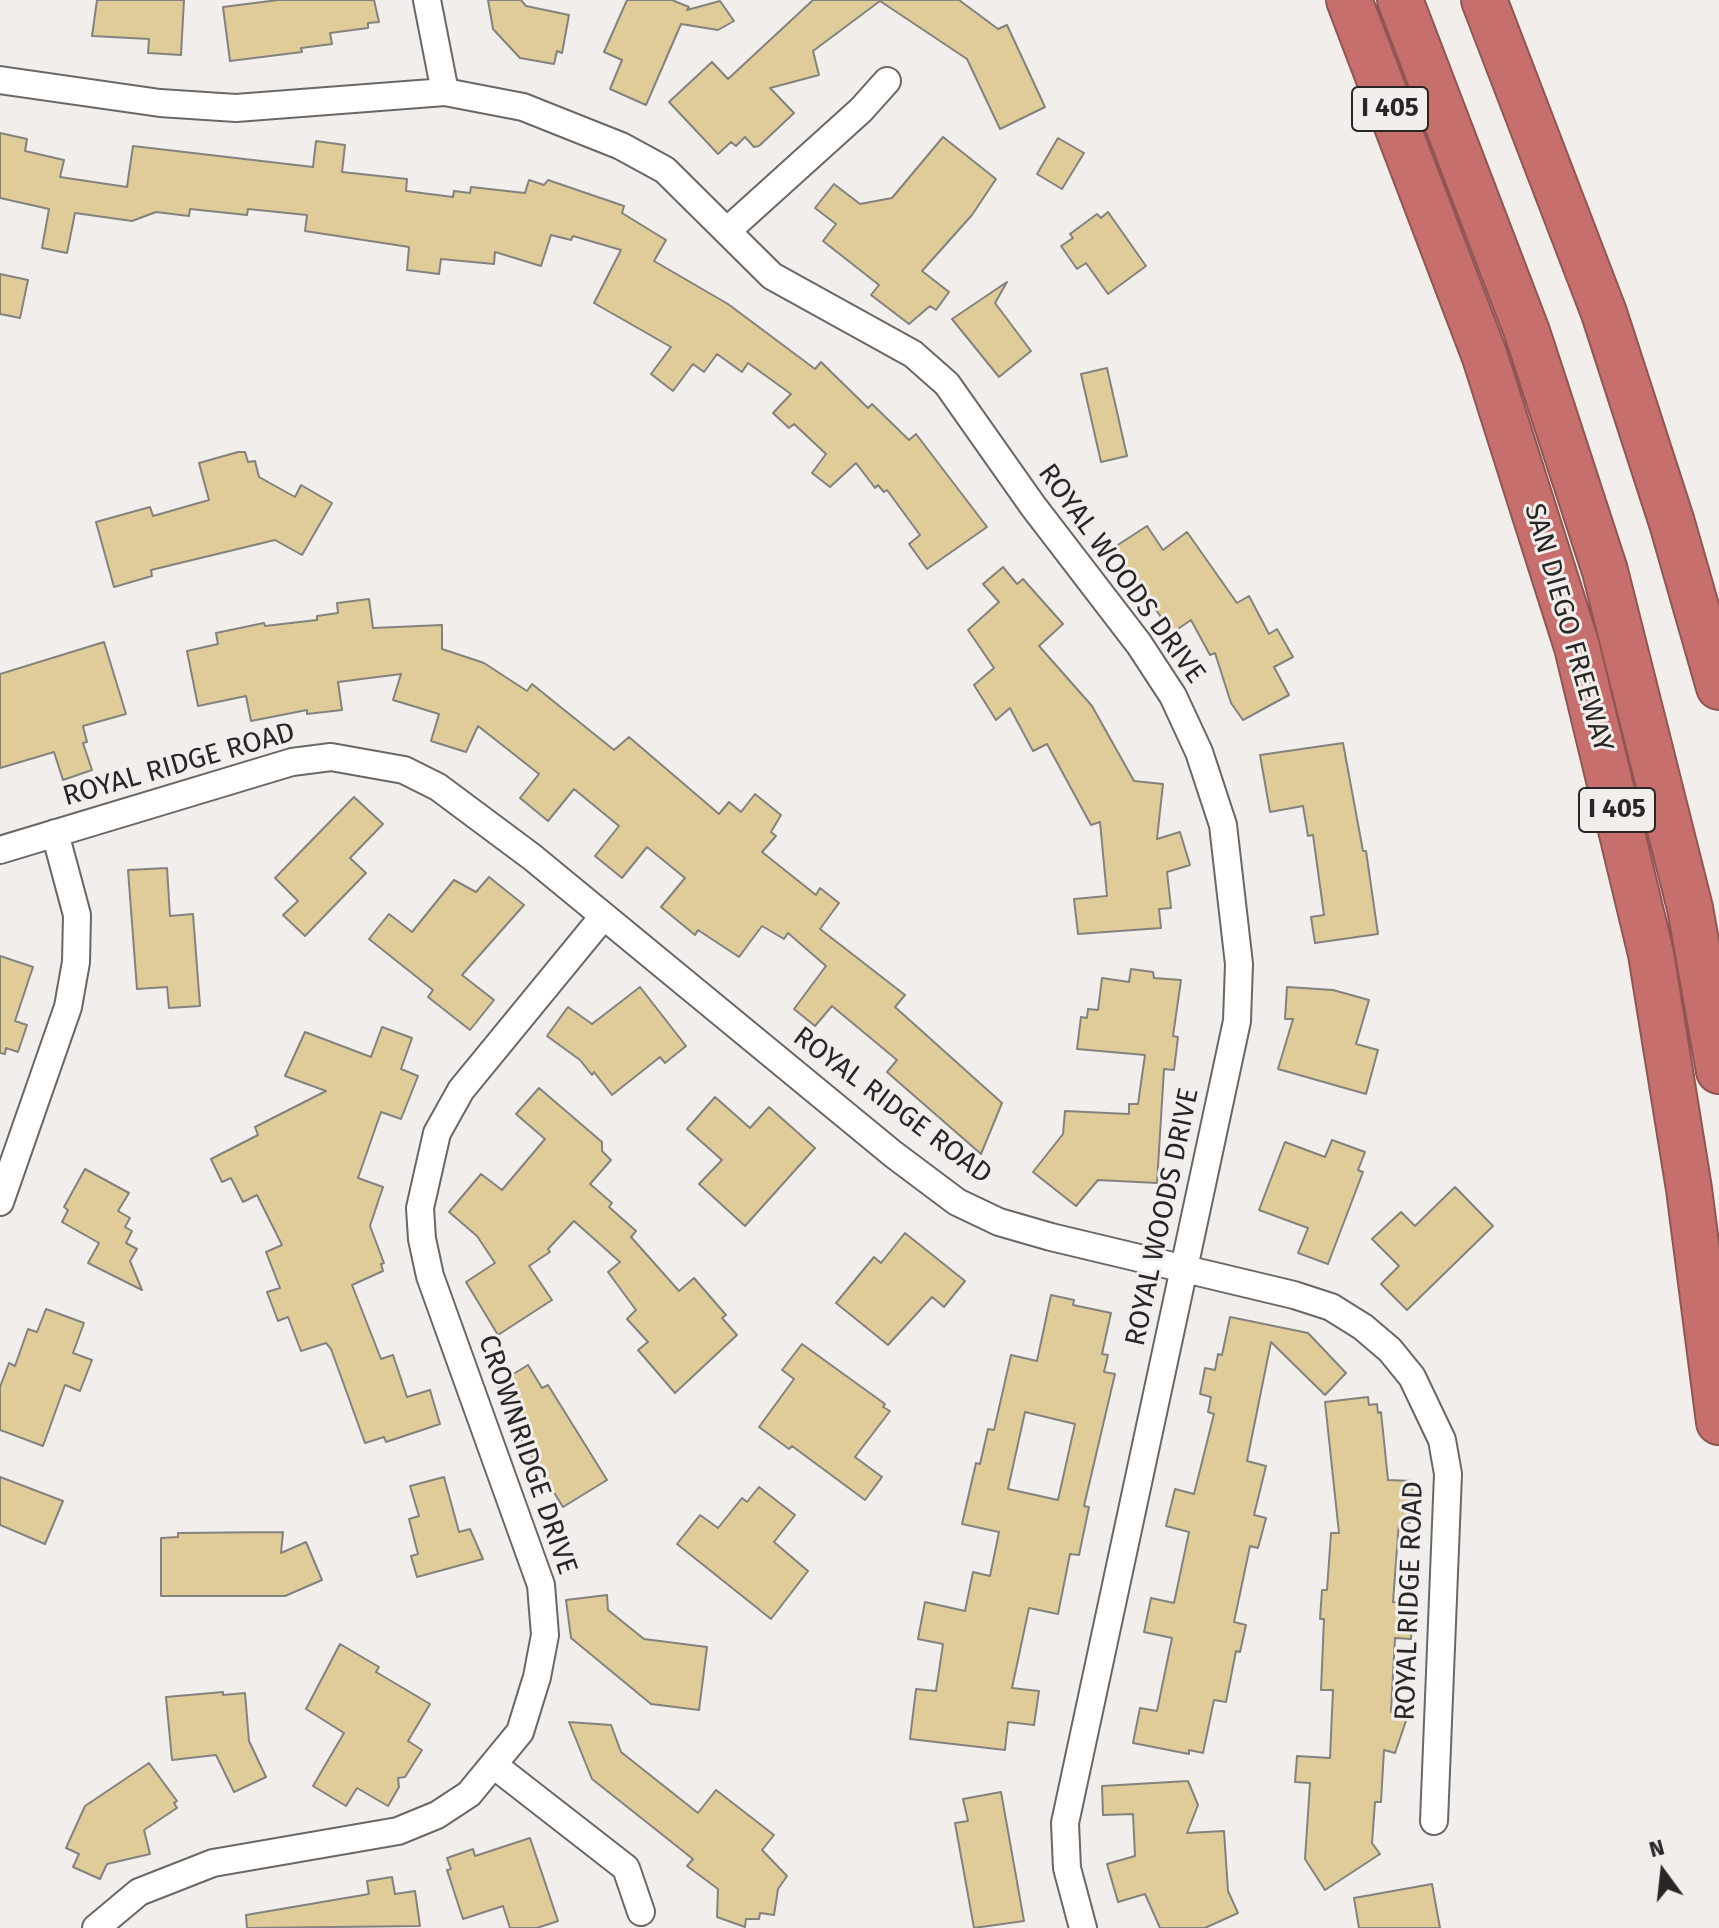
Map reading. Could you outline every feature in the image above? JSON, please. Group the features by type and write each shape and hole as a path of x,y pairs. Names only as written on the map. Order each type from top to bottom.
{"highway":[{"name":"SAN DIEGO FREEWAY","path":"1349,0 1485,357 1577,647 1651,954 1691,1203 1719,1422"},
{"path":"1400,0 1527,332 1605,571 1690,908 1719,1071"},
{"path":"1484,0 1604,313 1672,523 1719,687"}],"street":[{"path":"427,0 445,92"},
{"name":"ROYAL WOODS DRIVE","path":"0,80 160,103 236,108 445,92 523,107 621,146 665,170 772,276 913,354 947,384 1033,506 1139,644 1173,696 1199,752 1223,825 1239,964 1237,1021 1065,1823 1067,1868 1083,1928"},
{"path":"727,231 861,110 887,81"},
{"name":"ROYAL RIDGE ROAD","path":"0,850 292,762 331,757 404,770 438,787 532,857 602,918 893,1154 957,1202 999,1222 1294,1295 1331,1307 1390,1350 1412,1377 1429,1407 1442,1440 1448,1474 1449,1512 1434,1821"},
{"path":"0,1202 68,1007 76,962 77,915 55,833"},
{"name":"CROWNRIDGE DRIVE","path":"96,1928 139,1892 213,1863 398,1831 437,1815 469,1794 520,1732 537,1677 545,1635 541,1585 430,1276 422,1239 420,1208 437,1133 461,1090 602,918"},
{"path":"495,1766 626,1868 641,1912"}],"building":[{"path":"97,0 184,0 181,55 148,53 149,39 92,36"},
{"path":"278,0 374,0 379,22 368,23 368,28 330,33 332,44 301,48 302,52 230,61 223,7"},
{"path":"488,0 521,0 526,6 569,15 562,53 557,51 554,64 520,58 493,29"},
{"path":"627,0 672,0 689,7 687,10 720,1 734,21 718,30 681,24 646,105 610,89 622,60 604,52"},
{"path":"813,0 959,0 998,29 1007,25 1045,107 1000,129 967,59 880,1 813,51 819,75 770,88 794,113 759,146 754,147 745,137 736,146 731,142 718,154 669,102 712,62 728,79"},
{"path":"0,133 27,139 25,151 64,160 60,177 127,187 133,146 313,167 316,141 345,145 342,172 407,179 406,191 453,197 454,191 470,193 471,187 525,193 529,180 544,185 548,180 624,206 622,213 666,240 654,261 728,304 815,369 821,362 868,408 872,404 909,440 916,434 987,527 927,569 909,544 920,535 887,490 884,492 878,485 875,488 856,463 830,487 812,473 826,454 794,424 789,428 773,413 791,394 748,363 742,372 717,354 704,372 693,364 673,391 651,374 671,347 594,303 621,250 573,236 571,240 551,235 541,266 495,252 494,264 441,259 439,274 407,270 409,247 305,231 307,215 248,209 247,215 190,209 189,216 156,212 132,221 75,213 67,253 42,248 49,209 0,198"},
{"path":"943,137 996,179 972,215 922,271 949,292 936,310 930,306 909,324 871,295 879,285 823,241 836,224 815,208 834,184 860,204 892,198"},
{"path":"1058,138 1084,153 1062,189 1037,174"},
{"path":"1108,212 1146,266 1108,294 1086,263 1077,269 1061,246 1073,238 1070,234 1097,214 1101,218"},
{"path":"0,274 28,280 20,318 0,314"},
{"path":"1007,282 995,303 1031,351 999,377 952,319"},
{"path":"1107,368 1127,456 1101,462 1081,374"},
{"path":"245,452 248,462 255,461 259,477 295,497 301,485 332,503 302,555 275,540 151,570 152,576 114,587 96,522 150,507 153,516 209,500 199,463"},
{"path":"1147,526 1163,550 1187,532 1237,603 1249,596 1269,634 1277,629 1293,657 1274,667 1289,695 1243,720 1231,703 1215,653 1210,655 1191,620 1172,633 1113,548"},
{"path":"1003,567 1017,584 1023,579 1063,624 1039,646 1092,706 1134,781 1163,784 1157,839 1180,832 1190,865 1167,872 1171,908 1159,909 1161,928 1078,934 1074,899 1107,896 1100,822 1091,825 1047,744 1033,751 1010,708 996,720 974,685 994,668 968,630 999,602 983,584"},
{"path":"369,599 373,628 442,625 442,649 484,663 527,691 532,684 614,750 629,737 719,814 729,802 741,812 755,794 781,815 771,832 776,836 762,852 816,895 820,888 839,903 820,929 905,995 895,1007 1002,1103 981,1154 887,1072 897,1060 832,1006 815,1026 794,1009 826,966 788,933 784,939 762,926 739,957 698,930 695,935 661,907 685,878 647,847 622,878 595,856 619,826 574,789 548,821 520,798 539,774 478,726 466,752 431,741 439,714 393,700 401,674 338,682 342,710 307,714 307,710 251,721 246,696 198,706 187,651 218,644 216,633 264,623 265,626 317,620 317,616 338,613 337,603"},
{"path":"104,642 126,714 83,726 87,742 83,743 92,770 63,780 54,752 0,768 0,674"},
{"path":"1343,743 1363,851 1366,851 1378,934 1315,943 1311,917 1324,915 1313,835 1308,836 1303,806 1270,812 1260,755"},
{"path":"354,797 383,824 350,858 366,873 305,936 283,915 298,901 275,878"},
{"path":"167,868 170,916 193,914 200,1006 169,1008 167,987 137,989 128,870"},
{"path":"489,877 524,905 462,975 494,1000 470,1030 428,997 433,990 369,939 389,914 412,932 454,880 476,892"},
{"path":"0,956 33,967 15,1021 27,1025 18,1052 6,1048 5,1054 0,1053"},
{"path":"1131,969 1153,972 1154,978 1181,980 1173,1036 1178,1037 1174,1070 1164,1069 1157,1183 1098,1180 1076,1206 1033,1172 1063,1134 1065,1111 1129,1114 1129,1104 1138,1104 1145,1055 1077,1049 1081,1017 1087,1018 1088,1009 1098,1010 1102,978 1129,982"},
{"path":"640,987 686,1046 665,1063 660,1057 612,1095 594,1072 592,1075 580,1060 547,1036 568,1007 592,1024"},
{"path":"1287,987 1333,990 1369,1000 1356,1044 1378,1050 1366,1094 1278,1069 1293,1019 1285,1019"},
{"path":"382,1027 412,1038 401,1069 418,1076 401,1119 381,1112 358,1178 383,1187 370,1226 384,1263 381,1264 383,1271 352,1285 381,1359 393,1355 407,1397 430,1390 440,1424 386,1442 384,1437 365,1443 331,1349 326,1343 301,1351 288,1317 278,1321 267,1292 280,1288 266,1252 282,1245 257,1195 243,1202 231,1178 222,1182 211,1159 258,1135 255,1127 326,1091 285,1076 305,1032 371,1057"},
{"path":"539,1088 602,1142 602,1151 611,1160 590,1184 612,1203 609,1207 636,1231 631,1237 679,1291 694,1278 726,1315 722,1318 737,1335 675,1393 638,1350 648,1342 627,1319 636,1310 608,1272 620,1262 574,1221 548,1249 550,1252 529,1266 552,1300 498,1335 466,1282 495,1263 477,1236 449,1212 481,1174 502,1190 545,1139 516,1114"},
{"path":"715,1097 750,1128 769,1107 815,1148 745,1226 699,1184 722,1160 687,1129"},
{"path":"1332,1140 1365,1152 1358,1170 1363,1172 1328,1264 1298,1253 1308,1228 1259,1210 1285,1142 1325,1157"},
{"path":"85,1169 129,1193 118,1211 130,1218 125,1227 132,1231 126,1243 137,1249 130,1261 142,1290 88,1263 99,1243 62,1222 68,1210 64,1207"},
{"path":"1455,1187 1493,1226 1407,1310 1381,1284 1399,1266 1372,1239 1401,1212 1415,1226"},
{"path":"905,1233 965,1281 944,1307 932,1297 888,1345 836,1303 874,1257 881,1263"},
{"path":"1051,1295 1074,1300 1073,1305 1111,1313 1102,1354 1108,1355 1104,1372 1115,1374 1084,1506 1089,1507 1079,1555 1070,1554 1058,1614 1029,1608 1012,1688 1039,1691 1034,1725 1008,1722 1005,1750 910,1739 916,1689 936,1691 943,1644 918,1639 925,1602 965,1611 973,1572 990,1576 999,1532 962,1524 976,1463 980,1464 988,1429 994,1430 1011,1355 1037,1361","holes":["1025,1412 1075,1424 1058,1500 1008,1489"]},
{"path":"46,1309 84,1323 73,1353 92,1360 80,1391 65,1385 43,1446 0,1430 0,1387 9,1363 15,1366 28,1329 37,1332"},
{"path":"1230,1317 1308,1333 1346,1373 1325,1395 1271,1342 1247,1461 1266,1466 1254,1515 1266,1518 1258,1548 1250,1546 1234,1622 1246,1625 1240,1652 1236,1651 1226,1702 1214,1700 1203,1753 1189,1750 1189,1754 1133,1743 1140,1708 1157,1711 1172,1638 1144,1632 1151,1598 1174,1603 1189,1532 1166,1526 1175,1489 1194,1494 1214,1414 1208,1412 1211,1397 1200,1394 1205,1368 1215,1370 1218,1354 1222,1355"},
{"path":"802,1344 885,1404 883,1407 890,1411 855,1457 882,1477 865,1500 792,1446 789,1449 759,1427 794,1379 782,1370"},
{"path":"528,1365 542,1388 548,1385 607,1480 563,1507 504,1412 511,1407 497,1384"},
{"path":"1368,1397 1369,1405 1377,1404 1378,1413 1381,1412 1388,1480 1413,1481 1410,1523 1399,1522 1393,1602 1413,1603 1411,1639 1395,1638 1391,1712 1407,1718 1395,1753 1384,1750 1381,1802 1375,1802 1372,1843 1380,1854 1325,1890 1305,1859 1310,1783 1295,1782 1297,1756 1330,1758 1333,1690 1321,1690 1324,1619 1320,1619 1322,1590 1327,1590 1331,1533 1339,1533 1325,1402"},
{"path":"0,1477 63,1501 45,1544 0,1525"},
{"path":"444,1477 459,1532 470,1529 483,1559 417,1577 411,1556 418,1554 409,1519 419,1516 410,1486"},
{"path":"759,1487 795,1515 774,1542 808,1571 771,1619 677,1544 700,1515 718,1528 742,1498 747,1502"},
{"path":"283,1532 281,1553 306,1542 322,1580 285,1596 161,1596 161,1538 178,1537 178,1533"},
{"path":"607,1595 608,1610 644,1639 707,1647 699,1710 651,1704 571,1638 566,1600"},
{"path":"340,1644 379,1667 376,1672 430,1704 408,1741 422,1750 405,1777 398,1778 399,1787 388,1806 357,1788 346,1806 313,1786 344,1733 306,1709"},
{"path":"223,1692 223,1695 245,1693 249,1741 266,1777 234,1792 216,1755 172,1760 166,1697"},
{"path":"569,1722 611,1725 621,1752 698,1813 716,1790 774,1835 762,1850 787,1876 778,1889 774,1915 760,1913 759,1919 746,1919 745,1927 717,1917 718,1889 687,1866 693,1859 592,1779"},
{"path":"149,1763 177,1801 174,1803 177,1808 144,1830 150,1854 107,1864 100,1879 73,1867 79,1854 66,1848 85,1806"},
{"path":"1188,1781 1198,1805 1187,1833 1224,1831 1228,1891 1238,1913 1205,1928 1160,1928 1145,1894 1118,1902 1107,1864 1135,1856 1133,1814 1103,1815 1102,1786"},
{"path":"1001,1792 1024,1921 974,1928 955,1823 968,1821 963,1799"},
{"path":"530,1838 558,1921 537,1928 510,1928 503,1906 463,1919 447,1870 451,1869 447,1858 473,1849 475,1856"},
{"path":"392,1877 395,1894 415,1891 420,1926 247,1928 246,1915 369,1894 367,1881"},
{"path":"1432,1884 1440,1928 1359,1928 1354,1898"}]}
